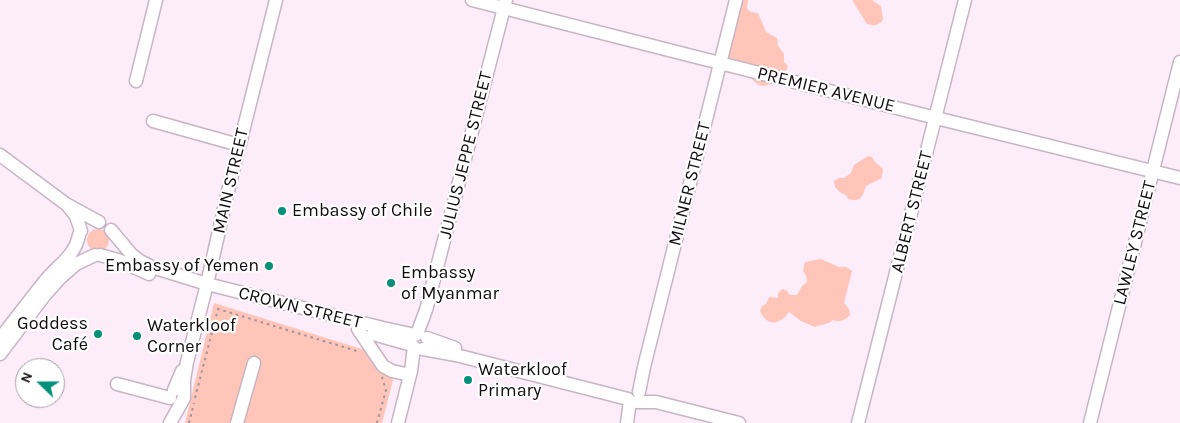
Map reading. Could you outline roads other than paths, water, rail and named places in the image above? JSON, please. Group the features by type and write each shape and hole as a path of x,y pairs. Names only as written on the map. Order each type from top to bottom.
{"street":[{"path":"136,81 156,0"},
{"name":"MAIN STREET","path":"170,423 172,395 184,380 239,145 276,0"},
{"name":"PREMIER AVENUE","path":"472,0 505,4 936,118 1180,178"},
{"name":"MILNER STREET","path":"628,420 644,367 736,0"},
{"name":"ALBERT STREET","path":"858,423 965,0"},
{"name":"JULIUS JEPPE STREET","path":"398,423 505,4"},
{"name":"LAWLEY STREET","path":"1090,423 1180,62"},
{"path":"153,121 239,145"},
{"path":"0,154 66,204 105,224 111,230 113,239 112,246 108,251 76,264 60,278 0,354"},
{"path":"66,204 76,216 80,233 79,242 82,249 88,254 97,255"},
{"path":"0,339 47,278 72,253 80,233 88,223 99,222"},
{"name":"CROWN STREET","path":"111,230 128,251 140,261 206,288"},
{"name":"CROWN STREET","path":"97,255 118,260 150,274 739,423"},
{"path":"358,326 383,366 392,370 410,373"},
{"path":"237,423 254,363"},
{"path":"119,380 172,395"}],"place":[{"name":"Embassy of Chile","path":"282,211"},
{"name":"Embassy of Yemen","path":"269,266"},
{"name":"Embassy of Myanmar","path":"391,283"},
{"name":"Goddess Café","path":"98,334"},
{"name":"Waterkloof Corner","path":"137,336"},
{"name":"Waterkloof Primary","path":"468,380"}]}
